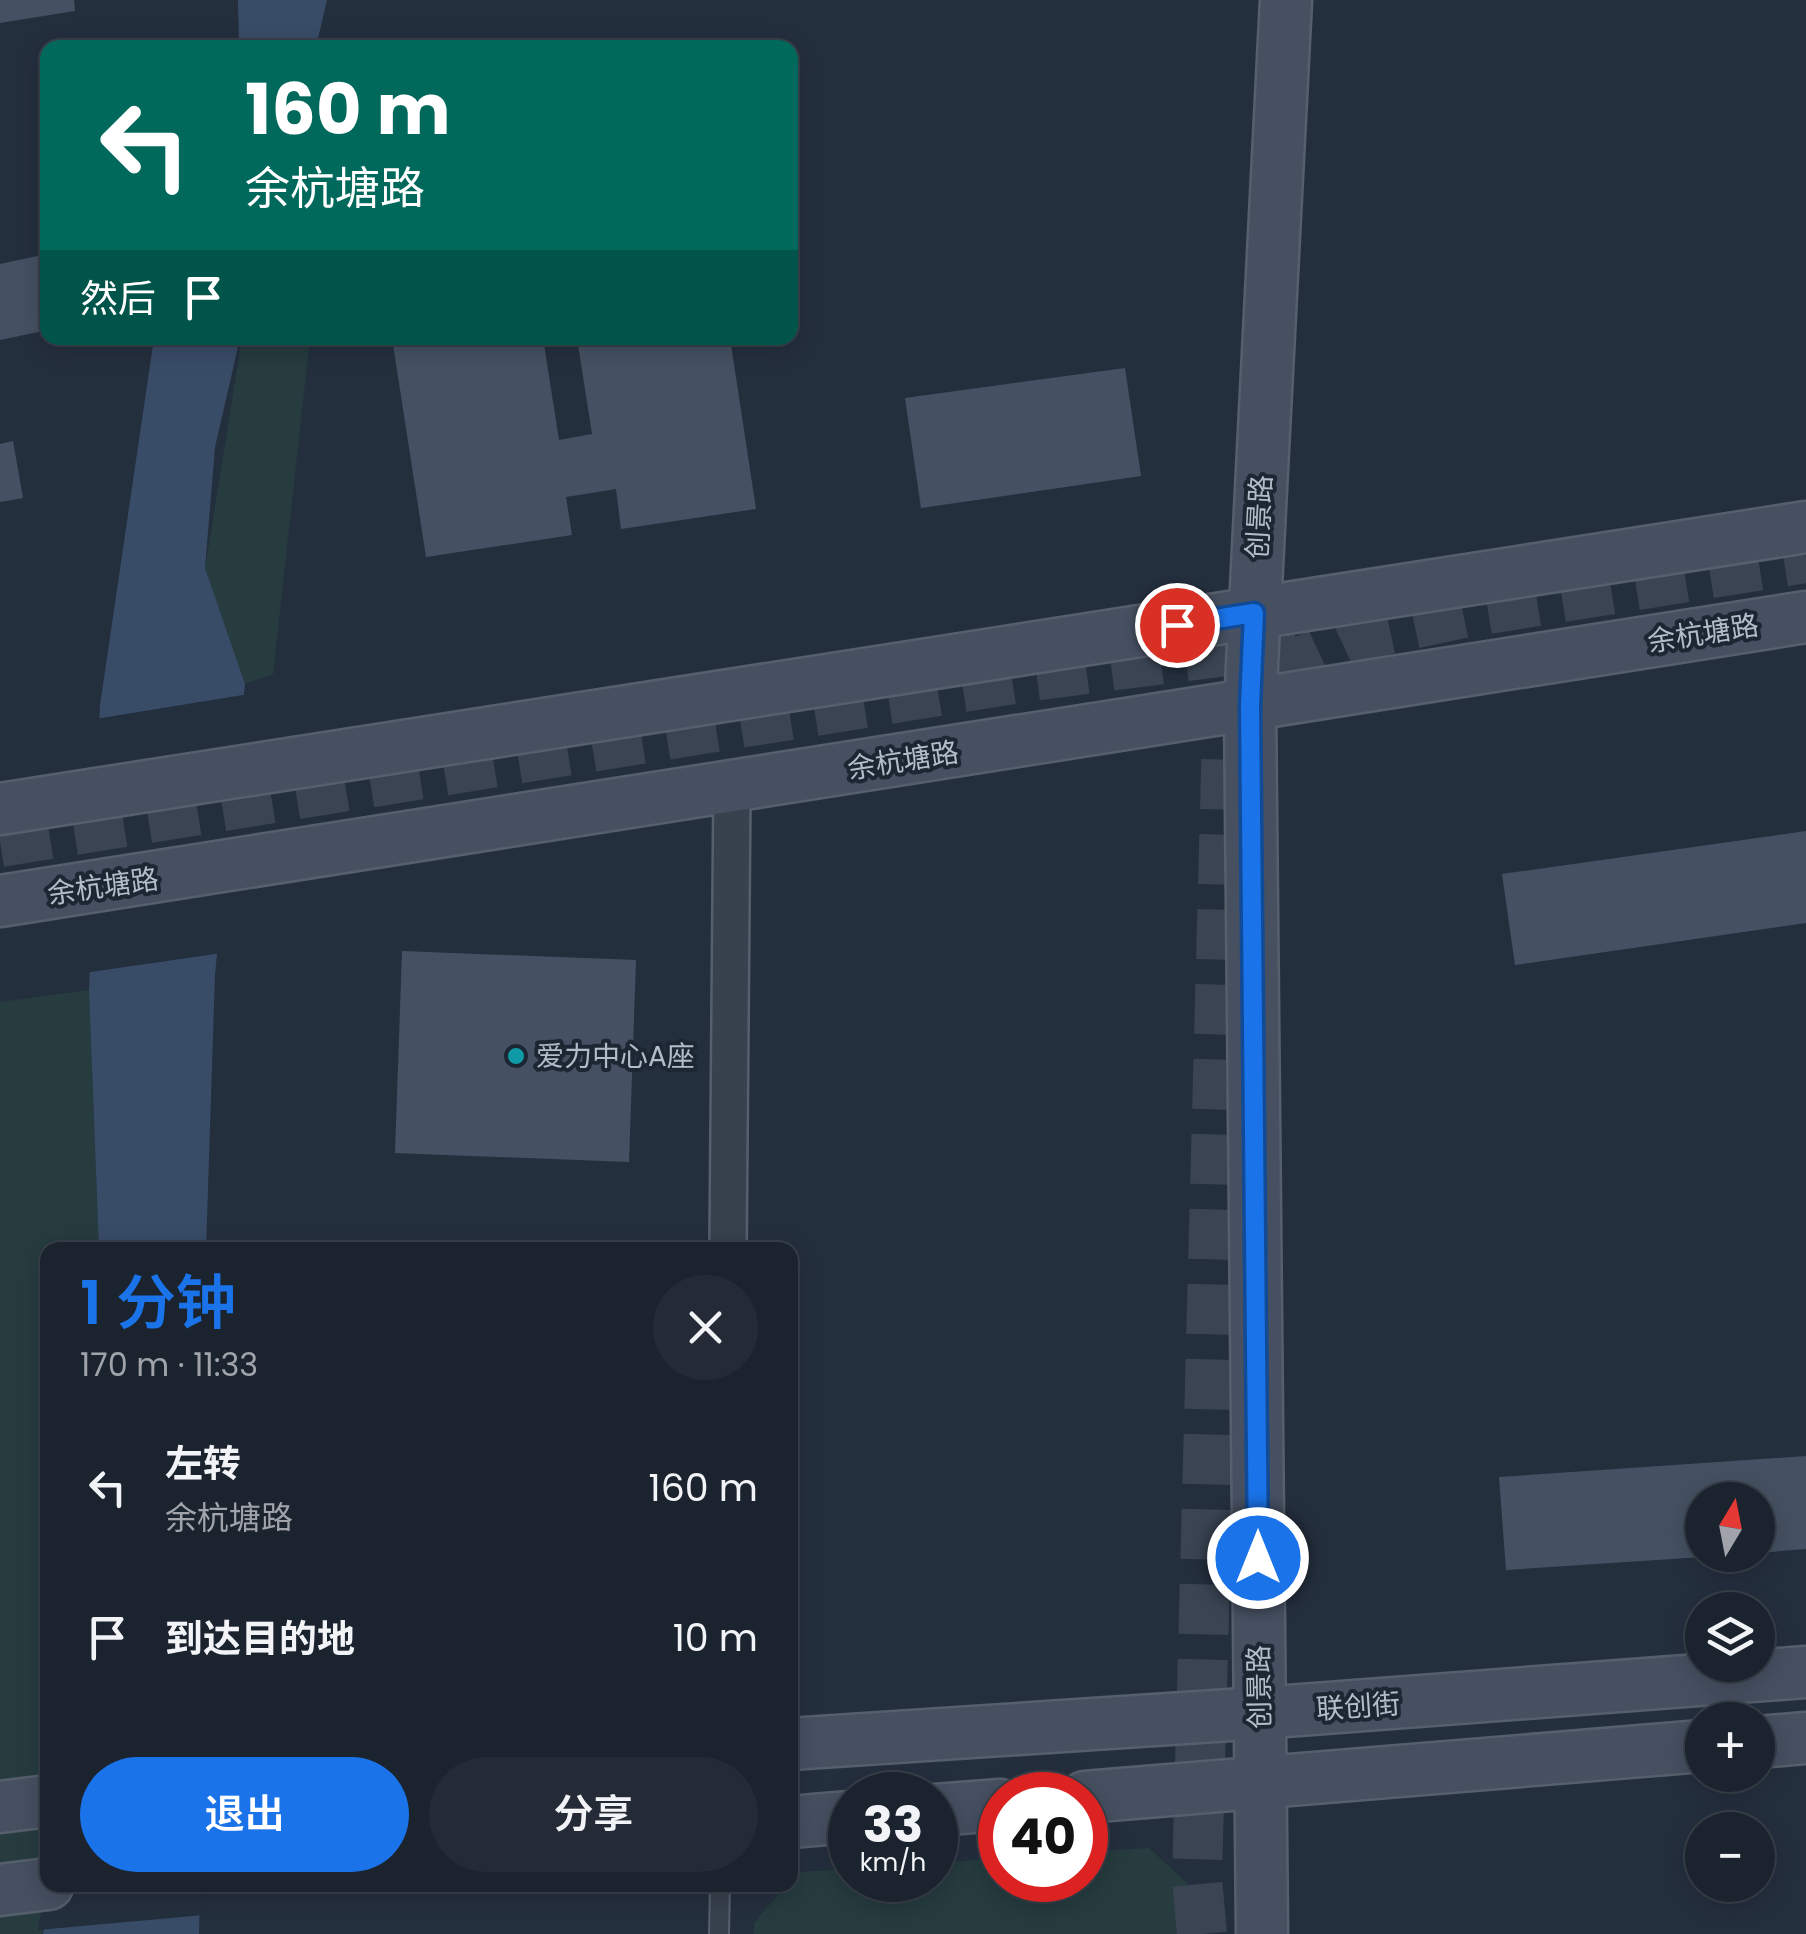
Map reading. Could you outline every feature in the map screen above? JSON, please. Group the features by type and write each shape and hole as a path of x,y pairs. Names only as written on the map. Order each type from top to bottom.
{"street":[{"name":"创景路","path":"1262,1934 1250,706 1286,0"},
{"path":"0,809 1806,526"},
{"name":"余杭塘路","path":"0,901 1806,617"},
{"path":"728,1242 732,787"},
{"name":"联创街","path":"798,1743 1260,1714 1806,1672"},
{"path":"1775,1741 1806,1738"},
{"path":"1108,1795 1685,1747"},
{"path":"798,1821 828,1819"}],"lane":[{"path":"718,1934 720,1892"}],"green space":[{"path":"241,345 309,345 273,674 245,684 205,569"},
{"path":"89,990 99,1242 40,1242 40,1892 49,1892 42,1934 0,1934 0,1002"},
{"path":"1149,1848 1187,1883 1187,1934 754,1934 754,1923 780,1892 798,1892 798,1872 828,1870 828,1902 958,1902 958,1861 978,1860 978,1902 1108,1902 1108,1851"}],"water":[{"path":"238,0 327,0 318,40 239,40"},
{"path":"153,345 238,345 215,447 205,568 245,684 215,974 206,1242 99,1242 89,990 100,705"},
{"path":"49,1892 200,1892 199,1934 43,1934"}],"pier":[{"path":"249,694 222,953 84,973 95,719"},
{"path":"44,1892 205,1892 204,1915 38,1930"}],"building":[{"path":"0,0 74,0 75,11 0,23"},
{"path":"40,255 40,332 0,340 0,264"},
{"path":"393,345 544,345 559,440 592,434 578,345 731,345 756,509 621,529 616,489 566,497 572,535 426,557"},
{"path":"1125,368 1141,476 921,508 905,398"},
{"path":"13,441 23,498 0,502 0,444"},
{"path":"1806,831 1806,923 1515,965 1502,874"},
{"name":"爱力中心A座","path":"402,951 636,960 629,1162 395,1153"},
{"path":"1806,1456 1806,1549 1775,1552 1775,1482 1685,1482 1685,1558 1506,1570 1499,1477"}],"tunnel":[{"path":"1202,1934 1197,1879 1227,732 1300,662 1356,636 1463,613 1806,558"},
{"path":"0,842 1032,676 1296,642"}],"place":[{"name":"爱力中心A座","path":"516,1056"}],"route":[{"path":"1177,625 1254,613 1250,706 1258,1558"}]}
